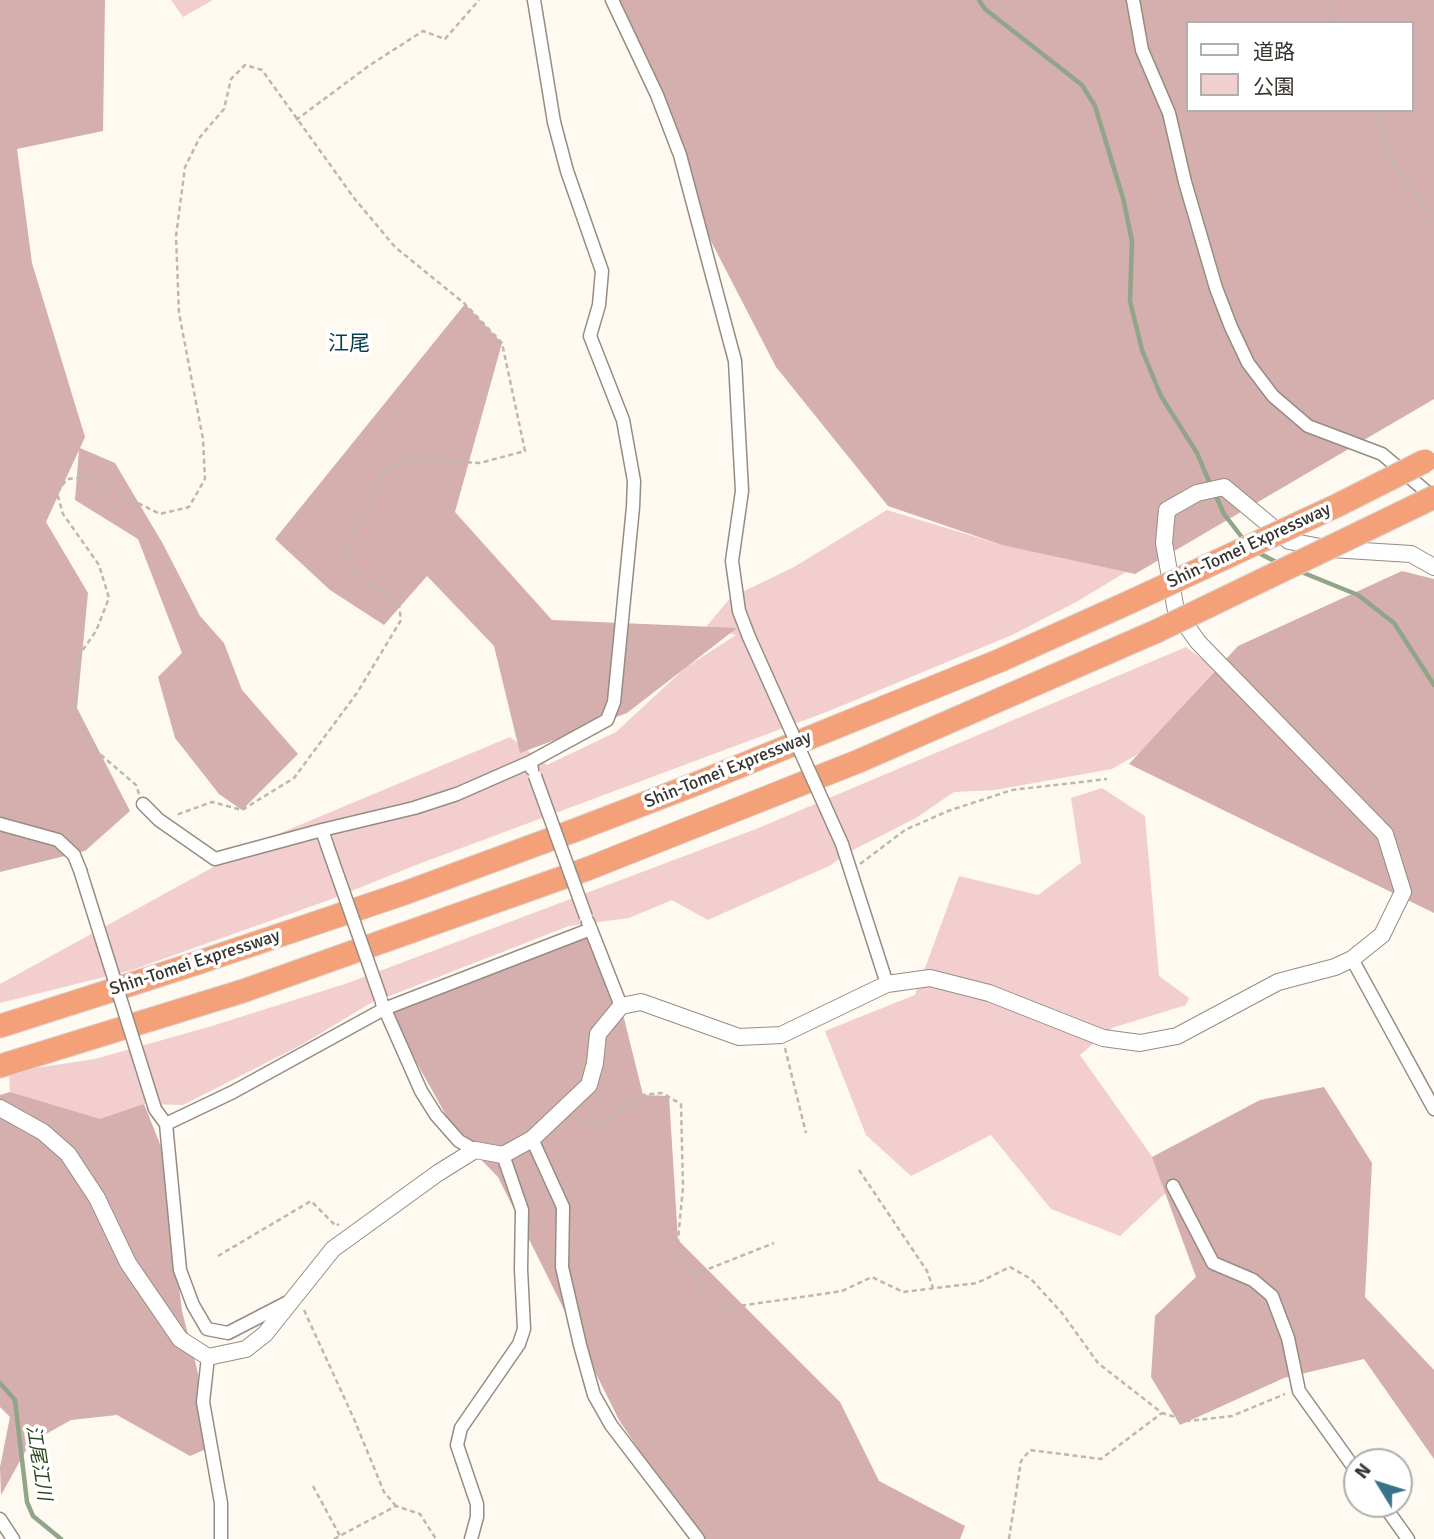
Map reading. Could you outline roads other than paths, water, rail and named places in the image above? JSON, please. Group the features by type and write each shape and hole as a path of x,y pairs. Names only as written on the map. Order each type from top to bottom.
{"highway":[{"name":"Shin-Tomei Expressway","path":"0,1026 405,893 581,828 864,716 1001,660 1130,602 1338,505 1429,459"},
{"name":"Shin-Tomei Expressway","path":"0,1066 243,991 587,869 859,761 1157,631 1434,498"}],"street":[{"path":"143,804 159,820 215,859 414,808 457,794 530,762 607,720 614,702 634,507 634,481 623,420 590,336 602,271 567,171 554,122 534,0"},
{"path":"612,0 657,95 680,155 735,361 742,491 733,561 739,611 842,844 887,984"},
{"path":"1133,0 1142,50 1169,113 1185,182 1216,288 1248,363 1273,396 1308,426 1382,454 1434,498"},
{"path":"322,830 383,1004 421,1091 436,1115 459,1141 475,1150 503,1155 532,1139 559,1115 589,1085 598,1034 621,1006 641,1002 739,1037 782,1035 887,984 930,978 989,993 1103,1038 1140,1043 1177,1036 1278,982 1335,967 1352,959 1382,935 1403,892 1385,834 1198,642 1177,611 1164,543 1167,510 1197,493 1224,487 1289,541 1331,549 1411,554 1434,567"},
{"path":"530,762 621,1006"},
{"path":"0,824 58,840 74,855 155,1109 166,1124 180,1270 193,1305 207,1329 228,1334 294,1297"},
{"path":"166,1124 233,1092 383,1004 589,923"},
{"path":"1352,959 1434,1109"},
{"path":"0,1108 43,1132 68,1154 97,1198 128,1264 180,1339 208,1357 246,1349 265,1334 333,1249 438,1173 475,1150"},
{"path":"532,1139 563,1208 562,1267 594,1395 617,1433 698,1539"},
{"path":"471,1539 477,1517 477,1504 457,1445 461,1427 519,1344 524,1329 522,1210 503,1155"},
{"path":"1173,1186 1213,1264 1253,1280 1272,1296 1288,1338 1298,1391 1343,1453"},
{"path":"208,1357 203,1402 221,1503 221,1539"},
{"path":"1393,1518 1408,1539"},
{"path":"0,1519 13,1539"}],"waterway":[{"path":"979,0 985,9 1082,85 1095,106 1123,198 1132,241 1130,301 1142,350 1161,396 1197,453 1211,486"},
{"path":"1215,494 1224,514 1244,540"},
{"path":"1255,551 1278,563"},
{"path":"1299,571 1358,595 1394,623 1434,685"},
{"name":"江尾江川","path":"0,1383 15,1400 27,1502 33,1516 61,1539"}],"district":[{"name":"江尾","path":"349,344"}]}
